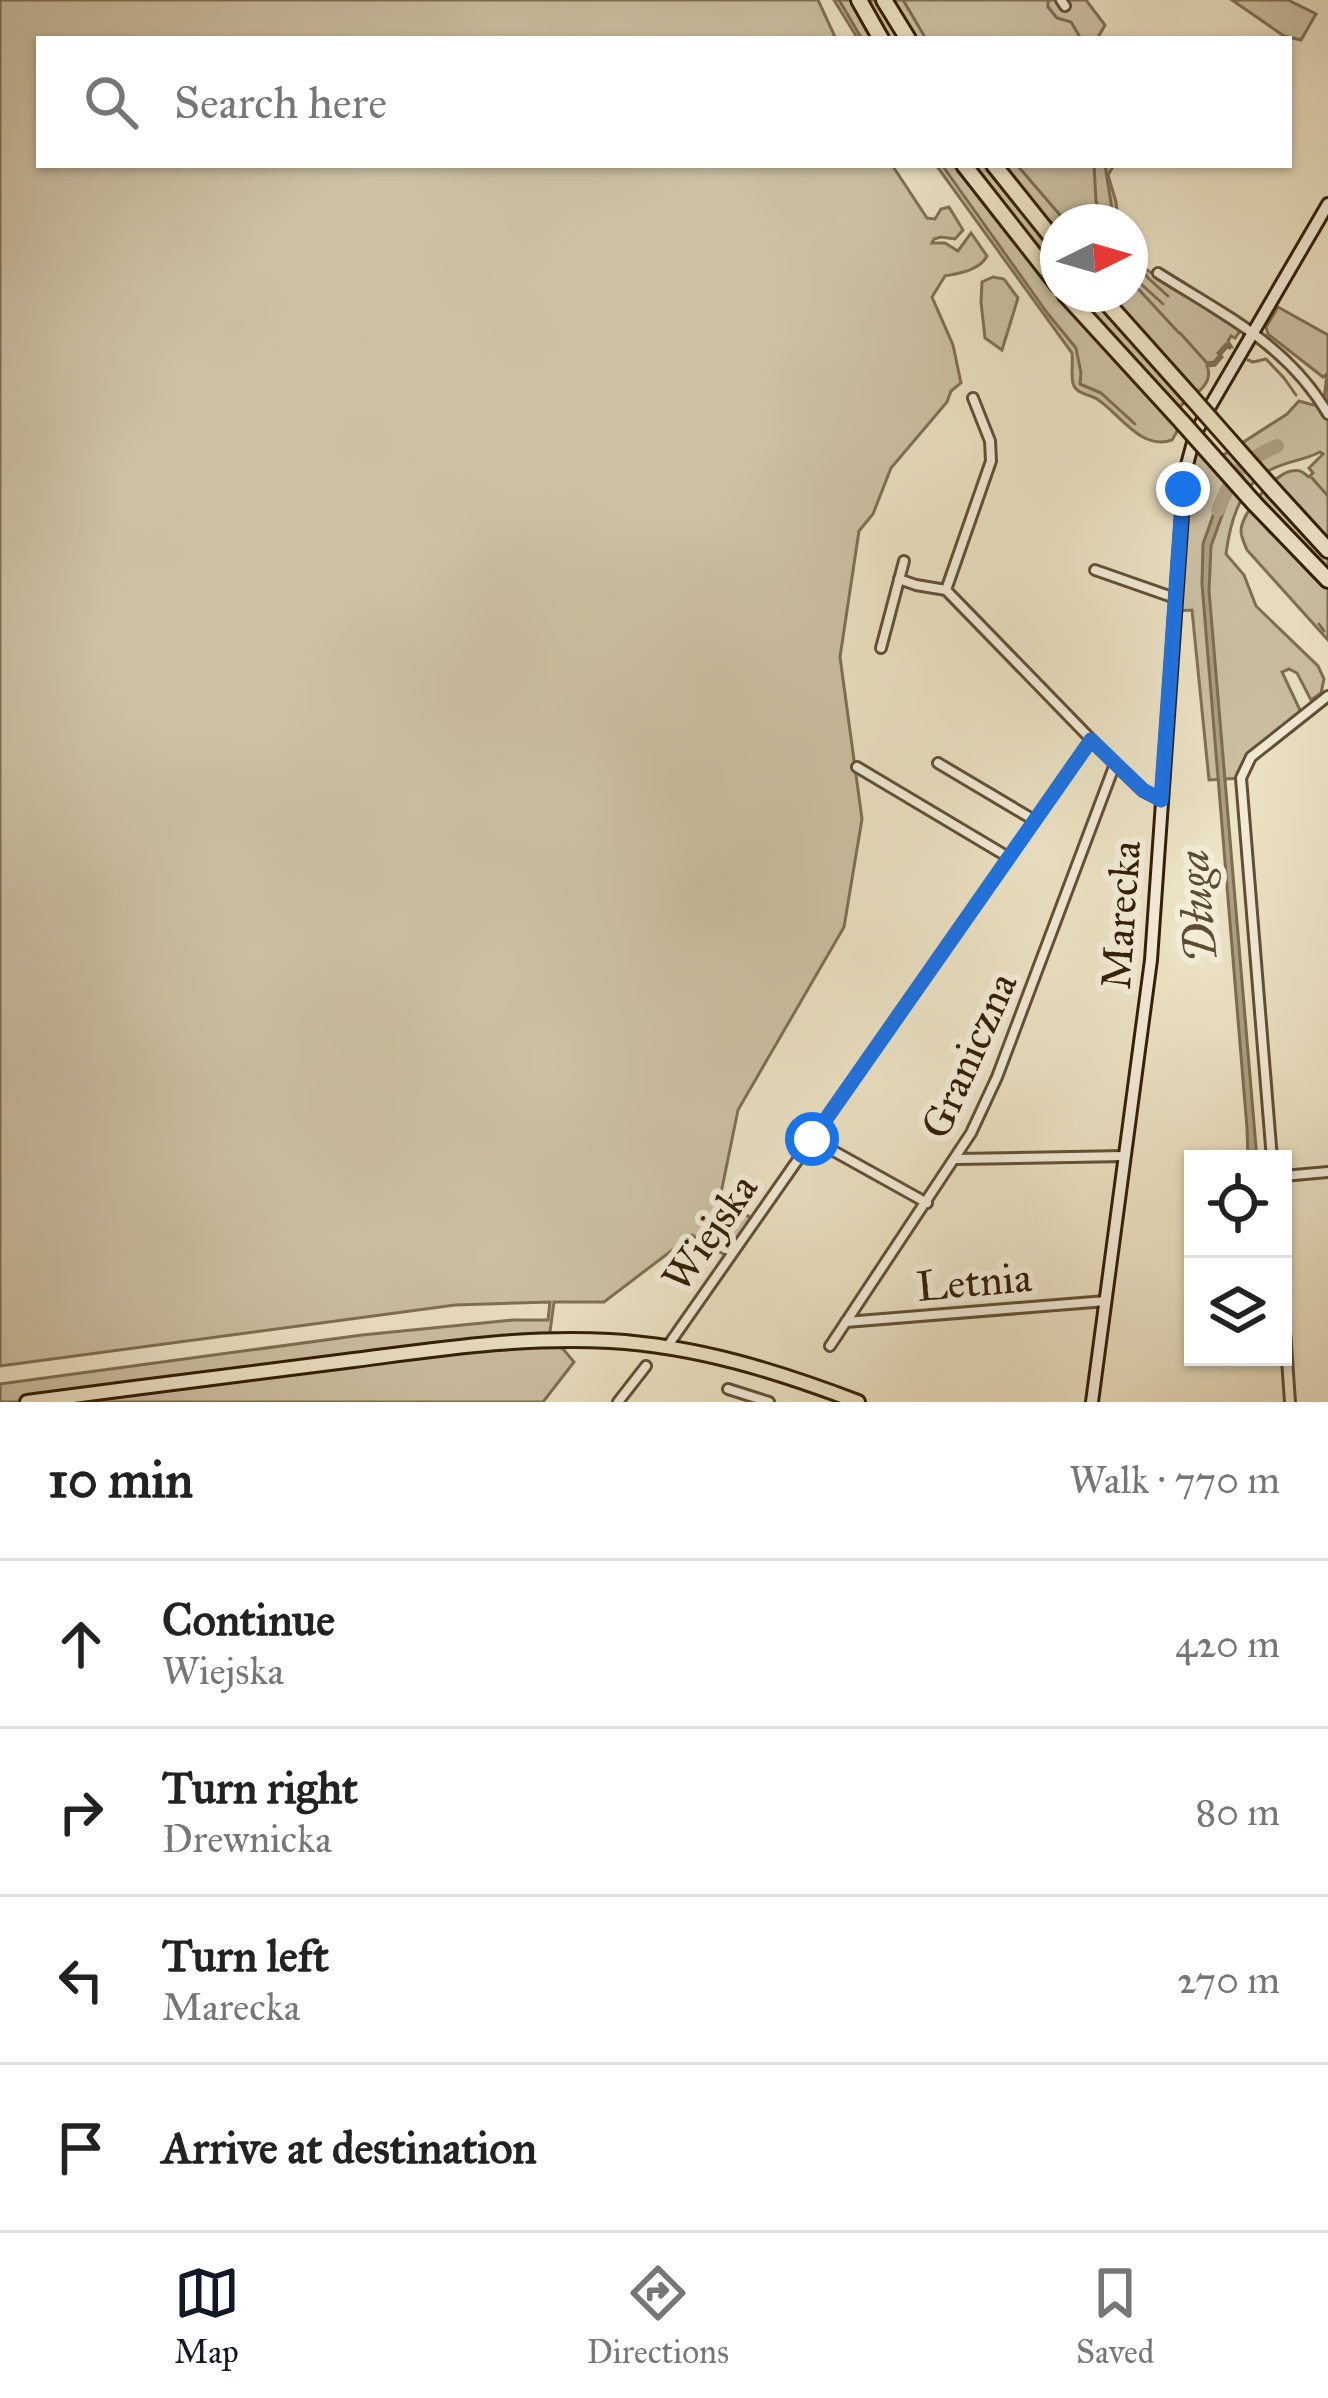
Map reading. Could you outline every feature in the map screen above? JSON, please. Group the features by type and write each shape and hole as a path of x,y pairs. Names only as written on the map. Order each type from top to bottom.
{"highway":[{"path":"859,0 879,36"},
{"path":"884,0 906,36"},
{"path":"966,168 1040,262"},
{"path":"996,168 1040,222"},
{"path":"1082,312 1328,580"},
{"path":"1115,312 1328,550"}],"main road":[{"path":"27,1402 549,1340 667,1347 741,1362 834,1398 857,1402"}],"street":[{"name":"Marecka","path":"1092,1402 1151,960 1183,489 1190,449 1205,415 1328,204"},
{"path":"1158,273 1286,358 1305,377 1328,414"},
{"path":"946,590 991,460 990,441 973,398"},
{"path":"881,648 904,561"},
{"path":"1095,570 1175,598"},
{"path":"899,579 946,590 1115,764 1161,800"},
{"path":"1271,1150 1241,778 1251,757 1328,696"},
{"name":"Wiejska","path":"667,1347 1091,740"},
{"path":"938,763 1034,820"},
{"name":"Graniczna","path":"830,1346 957,1159 997,1077 1115,764"},
{"path":"857,767 1009,857"},
{"path":"812,1139 927,1203"},
{"path":"957,1159 1125,1156"},
{"path":"1292,1175 1328,1172"},
{"name":"Letnia","path":"846,1322 1106,1300"},
{"path":"617,1402 646,1366"},
{"path":"1288,1366 1291,1402"},
{"path":"728,1390 769,1402"}],"shaded area":[{"path":"0,0 818,0 835,36 36,36 36,168 894,168 927,218 935,219 941,209 949,207 963,230 955,239 941,237 932,243 945,243 958,251 971,233 987,256 975,268 945,276 932,297 953,345 961,383 891,468 873,514 859,531 840,657 862,819 844,927 738,1110 720,1198 751,1218 725,1255 692,1235 604,1302 554,1302 549,1339 574,1362 543,1402 0,1402 0,1384 362,1335 548,1320 550,1302 455,1305 0,1366"},
{"path":"834,0 1086,0 1105,25 1099,36 856,36"},
{"path":"1232,0 1288,0 1316,14 1301,40 1284,36"},
{"path":"938,168 1112,168 1108,175 1116,202 1040,204 1040,309"},
{"path":"1148,271 1240,331 1228,341 1231,346 1226,344 1218,353 1222,357 1215,365 1207,366 1205,384 1179,407 1186,416 1172,440 1141,436 1097,399 1076,389 1072,353 1042,312 1148,312"},
{"path":"1004,279 1018,298 1002,350 985,338 982,282"},
{"path":"1278,307 1328,335 1328,640 1247,550 1241,531 1252,505 1268,487 1291,471 1309,477 1313,473 1309,468 1323,454 1278,466 1252,484 1234,517 1226,554 1244,575 1256,606 1318,666 1324,679 1321,693 1311,700 1297,673 1282,672 1300,710 1297,719 1253,759 1241,778 1209,780 1192,610 1175,611 1190,449 1214,461 1287,414 1299,401 1313,405 1324,399 1327,374 1323,377 1268,334 1266,327"},
{"path":"1221,493 1228,499 1211,546 1209,591 1256,1150 1248,1150 1202,584 1203,544"}],"waterway":[{"path":"839,0 860,36"},
{"path":"903,0 924,36"},
{"path":"1048,0 1057,18 1071,22 1079,36"},
{"path":"944,168 1076,348 1080,384 1101,393 1135,424"},
{"path":"1020,168 1051,204"},
{"path":"1094,168 1097,204"},
{"path":"1105,168 1111,204"},
{"path":"1148,278 1168,296"},
{"path":"1148,290 1163,304"},
{"path":"1148,299 1179,333"},
{"path":"1180,333 1207,363 1230,348"},
{"path":"1248,360 1266,359 1296,395"},
{"name":"Długa","path":"1218,510 1239,470 1277,446"},
{"path":"1312,478 1328,496"},
{"path":"1319,624 1324,631"}],"route":[{"path":"812,1139 1091,740 1143,790 1161,800 1183,489"}]}
